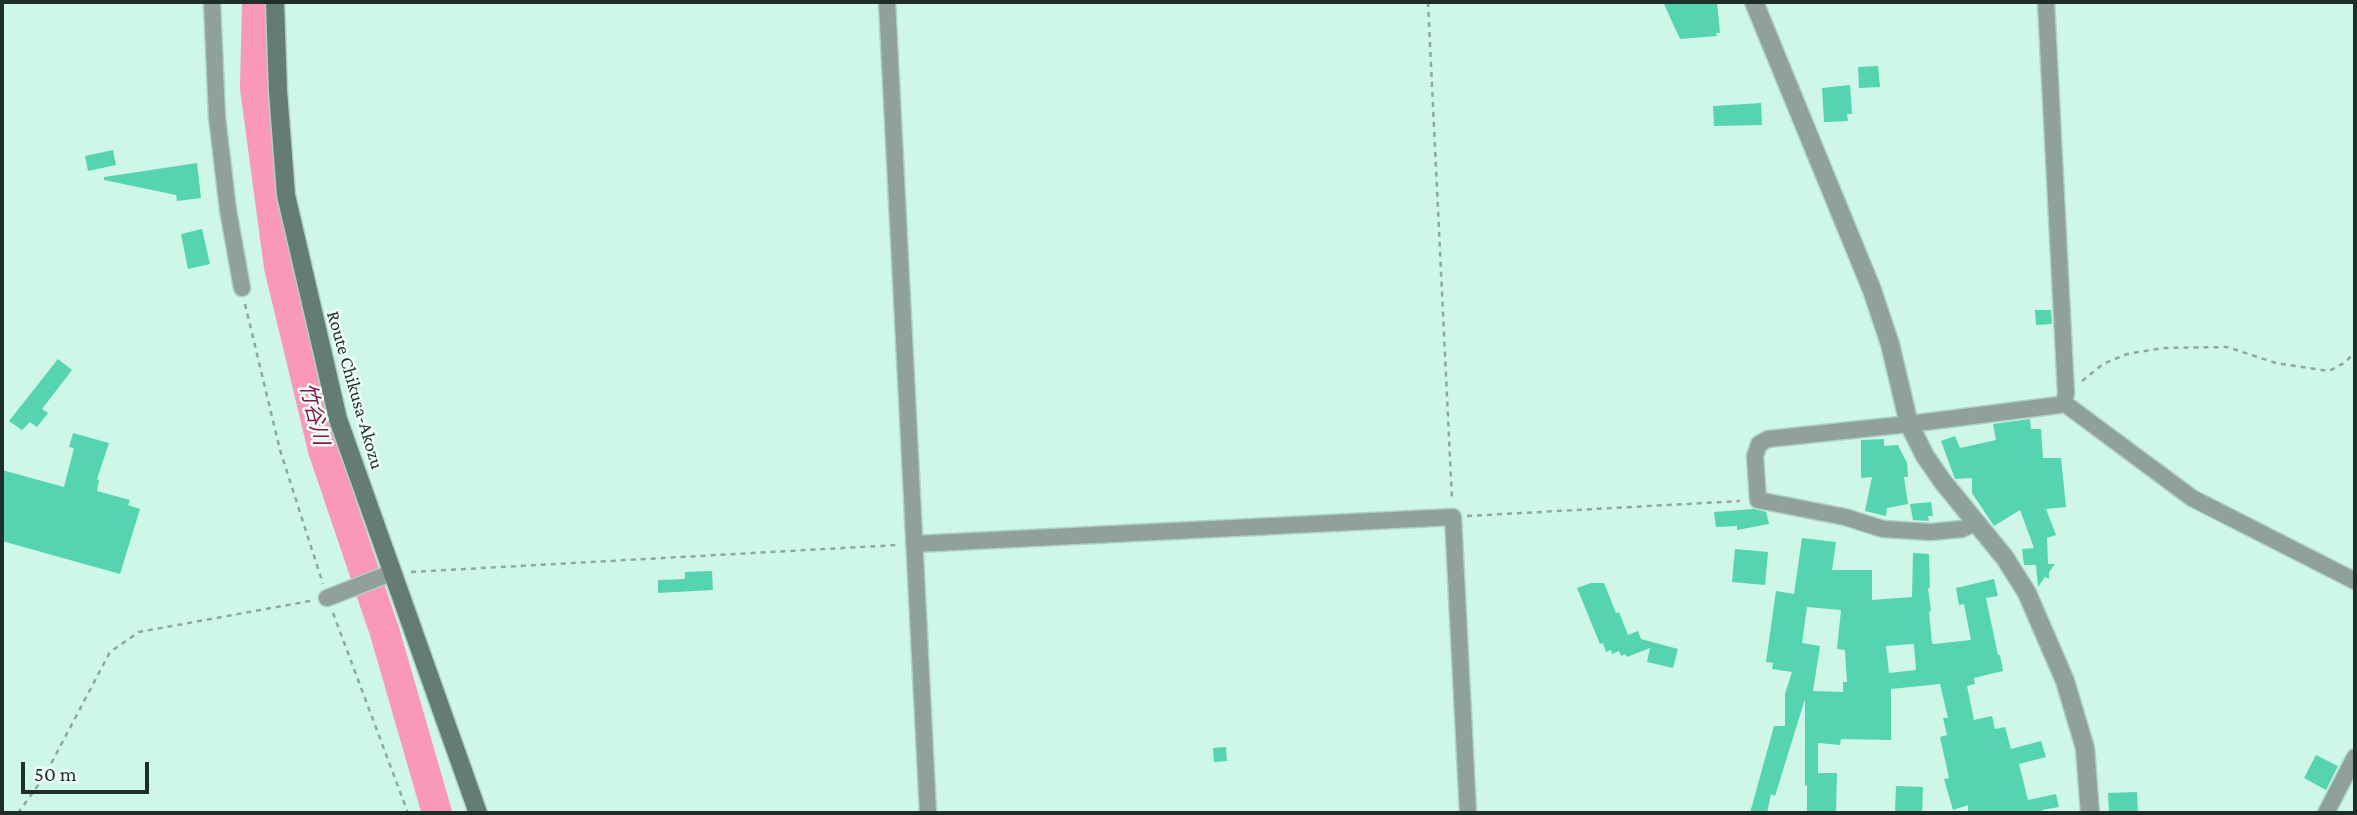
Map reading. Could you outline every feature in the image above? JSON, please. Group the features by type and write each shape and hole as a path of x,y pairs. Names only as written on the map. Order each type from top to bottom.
{"main road":[{"name":"Route Chikusa-Akozu","path":"275,2 286,195 338,419 478,813"}],"street":[{"path":"212,2 217,117 228,210 242,288"},
{"path":"887,2 928,813"},
{"path":"1754,2 1872,290 1890,344 1909,424 1943,482 2006,558 2027,593 2065,681 2085,748 2090,813"},
{"path":"1977,522 1962,529 1931,531 1883,528 1845,517 1758,500 1755,456 1759,444 1768,439 2059,405 2065,398 2046,2"},
{"path":"2065,398 2192,498 2355,581"},
{"path":"914,544 1453,517 1468,813"},
{"path":"327,598 391,573"},
{"path":"2326,813 2355,757"}],"path":[{"path":"1427,2 1453,517 1758,500"},
{"path":"242,288 280,450 327,598 408,813"},
{"path":"2065,398 2103,364 2127,354 2163,348 2227,347 2276,363 2329,370 2346,362 2355,351"},
{"path":"391,573 914,544"},
{"path":"18,813 44,777 110,652 139,632 327,598"}],"building":[{"path":"1663,2 1717,2 1720,33 1716,33 1717,36 1680,39"},
{"path":"1878,66 1880,87 1859,88 1858,67"},
{"path":"1850,85 1852,114 1847,114 1848,121 1824,122 1822,88"},
{"path":"1761,103 1762,125 1714,126 1713,106"},
{"path":"113,150 116,165 88,171 85,156"},
{"path":"197,163 201,198 177,201 176,195 104,180 104,177"},
{"path":"202,229 210,264 188,269 181,234"},
{"path":"2035,310 2051,310 2052,324 2036,325"},
{"path":"58,359 72,370 42,409 48,413 37,427 30,422 22,430 9,421"},
{"path":"2030,419 2031,429 2041,429 2043,458 2061,458 2066,507 2046,509 2056,535 2047,538 2048,564 2055,564 2049,572 2049,579 2045,577 2038,587 2036,565 2024,565 2022,549 2034,548 2020,510 1994,526 1972,493 1972,478 1955,479 1941,441 1955,436 1960,448 1996,440 1993,424"},
{"path":"73,433 109,443 97,479 97,491 130,500 128,505 140,509 120,574 2,541 2,470 64,487 74,448 69,447"},
{"path":"1884,439 1884,446 1898,445 1907,463 1908,477 1904,477 1908,504 1887,508 1886,516 1865,511 1872,477 1861,478 1861,440"},
{"path":"1931,502 1933,516 1928,516 1929,521 1913,520 1910,504"},
{"path":"1754,509 1766,512 1769,524 1737,530 1737,526 1716,527 1714,512"},
{"path":"1802,538 1836,542 1832,570 1872,570 1872,600 1912,597 1913,553 1929,554 1929,612 1934,644 1971,640 1964,604 1959,605 1956,588 1994,579 1998,596 1986,598 2003,671 1974,678 1975,684 1967,686 1974,720 1992,716 1995,729 2005,727 2011,749 2041,741 2046,757 2019,764 2028,800 2056,794 2059,807 2042,810 2043,813 1968,813 1968,805 1953,810 1944,779 1949,778 1940,737 1947,735 1943,718 1948,718 1940,684 1891,689 1891,740 1841,739 1840,745 1818,743 1818,773 1837,773 1836,813 1807,813 1805,699 1775,796 1771,794 1767,813 1750,813 1774,726 1785,726 1785,694 1792,672 1772,669 1773,663 1766,662 1776,591 1794,594","holes":["1807,607 1841,610 1837,649 1845,650 1847,682 1843,682 1843,692 1813,691 1820,646 1802,643","1914,644 1916,670 1889,673 1886,646"]},
{"path":"1735,549 1768,552 1765,585 1732,582"},
{"path":"712,571 713,590 658,593 658,580 685,579 685,572"},
{"path":"1591,583 1604,583 1628,635 1638,631 1641,639 1678,649 1673,668 1647,662 1650,648 1627,657 1625,654 1621,656 1619,651 1612,654 1611,650 1606,652 1603,643 1600,644 1577,588"},
{"path":"1226,747 1227,761 1214,762 1213,748"},
{"path":"2316,755 2338,766 2326,790 2304,778"},
{"path":"1896,786 1923,787 1922,813 1895,813"},
{"path":"2137,792 2138,813 2109,813 2108,793"}],"waterway":[{"name":"竹谷川","path":"257,2 255,88 279,267 323,450 385,633 437,813"}]}
